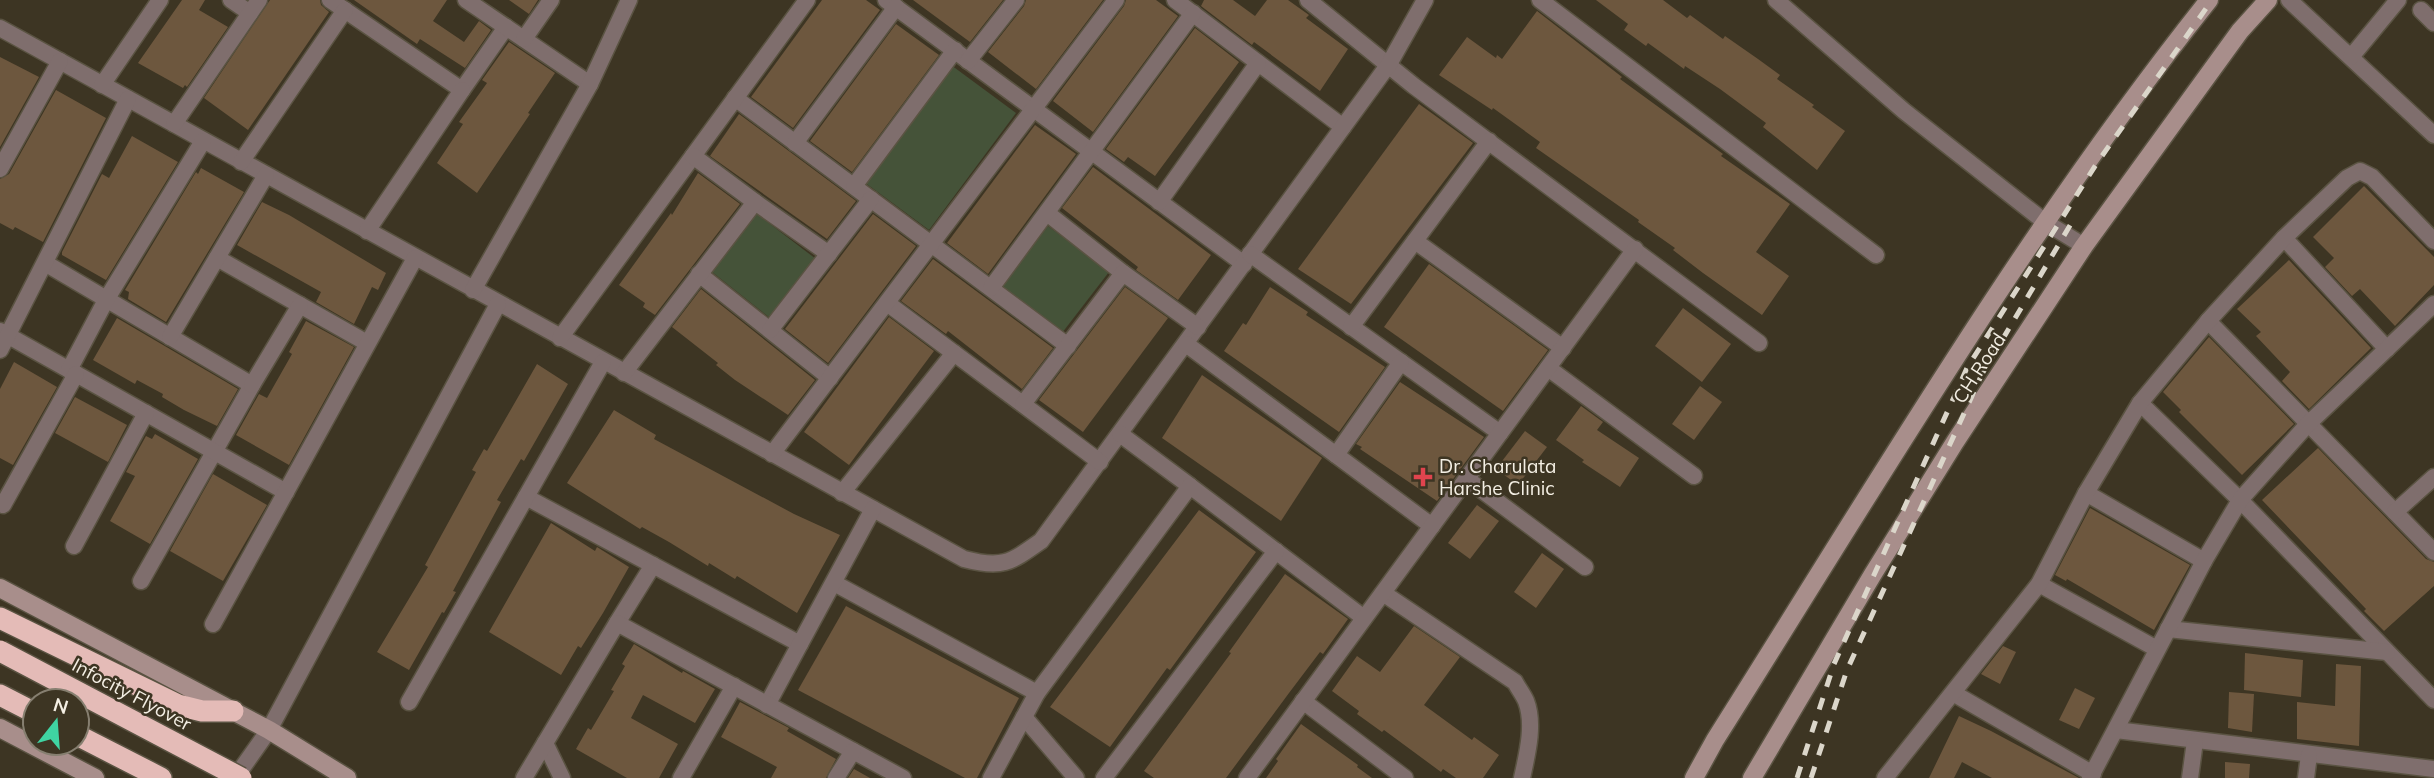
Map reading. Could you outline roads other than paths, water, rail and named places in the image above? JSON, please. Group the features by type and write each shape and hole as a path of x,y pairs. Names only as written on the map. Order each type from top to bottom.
{"highway":[{"path":"0,618 178,705 202,711 233,711"},
{"name":"Infocity Flyover","path":"0,651 241,778"},
{"path":"0,695 21,706"},
{"path":"91,742 161,778"}],"street":[{"path":"102,85 160,0"},
{"path":"174,124 255,6 231,0"},
{"path":"330,0 462,90"},
{"path":"466,0 590,84"},
{"path":"524,39 551,0"},
{"path":"473,290 590,84 629,0"},
{"path":"560,338 807,0"},
{"path":"968,61 1016,0"},
{"path":"772,454 1116,0"},
{"path":"1175,0 1343,127"},
{"path":"1308,0 1414,86 1759,343"},
{"path":"1328,15 1338,0"},
{"path":"0,28 842,493 964,559 985,565 1013,561 1041,541 1389,64 1425,0"},
{"path":"1540,0 1876,255"},
{"path":"1776,0 1904,111 2045,222 2084,246"},
{"name":"CH Road","path":"1694,778 1715,740 1857,515 2045,222 2166,54 2209,0"},
{"name":"CH Road","path":"1752,778 1948,453 2084,246 2240,31 2268,0"},
{"path":"2289,0 2434,135"},
{"path":"2351,57 2398,0"},
{"path":"795,143 891,4 1159,202 1351,327 1500,433"},
{"path":"241,162 345,10"},
{"path":"2421,10 2434,23"},
{"path":"991,288 1193,13"},
{"path":"367,231 506,27"},
{"path":"854,186 955,50"},
{"path":"0,169 60,61"},
{"path":"1159,202 1258,63"},
{"path":"735,98 1068,346"},
{"path":"128,99 45,263 3,339 72,372 286,492"},
{"path":"4,505 106,300 203,141"},
{"path":"1351,327 1489,141"},
{"path":"693,156 829,254"},
{"path":"1885,778 2039,584 2086,493 2140,402 2208,321 2284,238 2347,178 2360,171 2372,177 2434,242"},
{"path":"170,337 266,175"},
{"path":"770,330 872,199"},
{"path":"624,373 755,202"},
{"path":"1047,213 1198,327"},
{"path":"2284,238 2387,349"},
{"path":"1415,241 1563,348"},
{"path":"1247,778 1635,249"},
{"path":"217,258 367,343"},
{"path":"212,624 415,258"},
{"path":"45,263 252,385"},
{"path":"1023,404 1123,272"},
{"path":"699,274 830,378"},
{"path":"887,303 1100,462"},
{"path":"235,778 269,730 498,304"},
{"path":"1954,693 2092,776 2204,561 2240,500 2308,424 2434,304"},
{"path":"141,580 213,451 300,305"},
{"path":"2208,321 2434,552"},
{"path":"1186,344 1432,526"},
{"path":"842,493 954,353"},
{"path":"409,702 603,362"},
{"path":"1336,455 1401,362"},
{"path":"1548,368 1695,476"},
{"path":"2140,402 2240,500 2434,700"},
{"path":"74,546 146,413"},
{"path":"1120,435 1364,618"},
{"path":"2395,512 2434,477"},
{"path":"1467,479 1585,567"},
{"path":"991,778 1037,693 1191,486"},
{"path":"2086,493 2204,561"},
{"path":"526,497 800,645"},
{"path":"767,705 873,509"},
{"path":"1104,778 1276,551"},
{"path":"524,778 653,565"},
{"path":"834,583 1037,693"},
{"path":"2039,584 2157,649"},
{"path":"0,588 269,730 347,778"},
{"path":"1383,593 1514,682 1526,701 1530,720 1528,753 1522,778"},
{"path":"617,623 903,778"},
{"path":"2168,629 2387,652"},
{"path":"681,778 734,687"},
{"path":"1303,701 1405,778"},
{"path":"1024,718 1076,778"},
{"path":"0,728 95,778"},
{"path":"2116,730 2434,769"},
{"path":"2190,778 2195,740"},
{"path":"545,743 562,778"},
{"path":"836,778 853,751"},
{"path":"2306,778 2309,755"}],"railway":[{"path":"1797,778 1834,664 1967,368 2097,163 2212,0"},
{"path":"1811,778 1847,670 1982,374 2075,217"}],"place":[{"name":"Dr. Charulata Harshe Clinic","path":"1423,477"}]}
